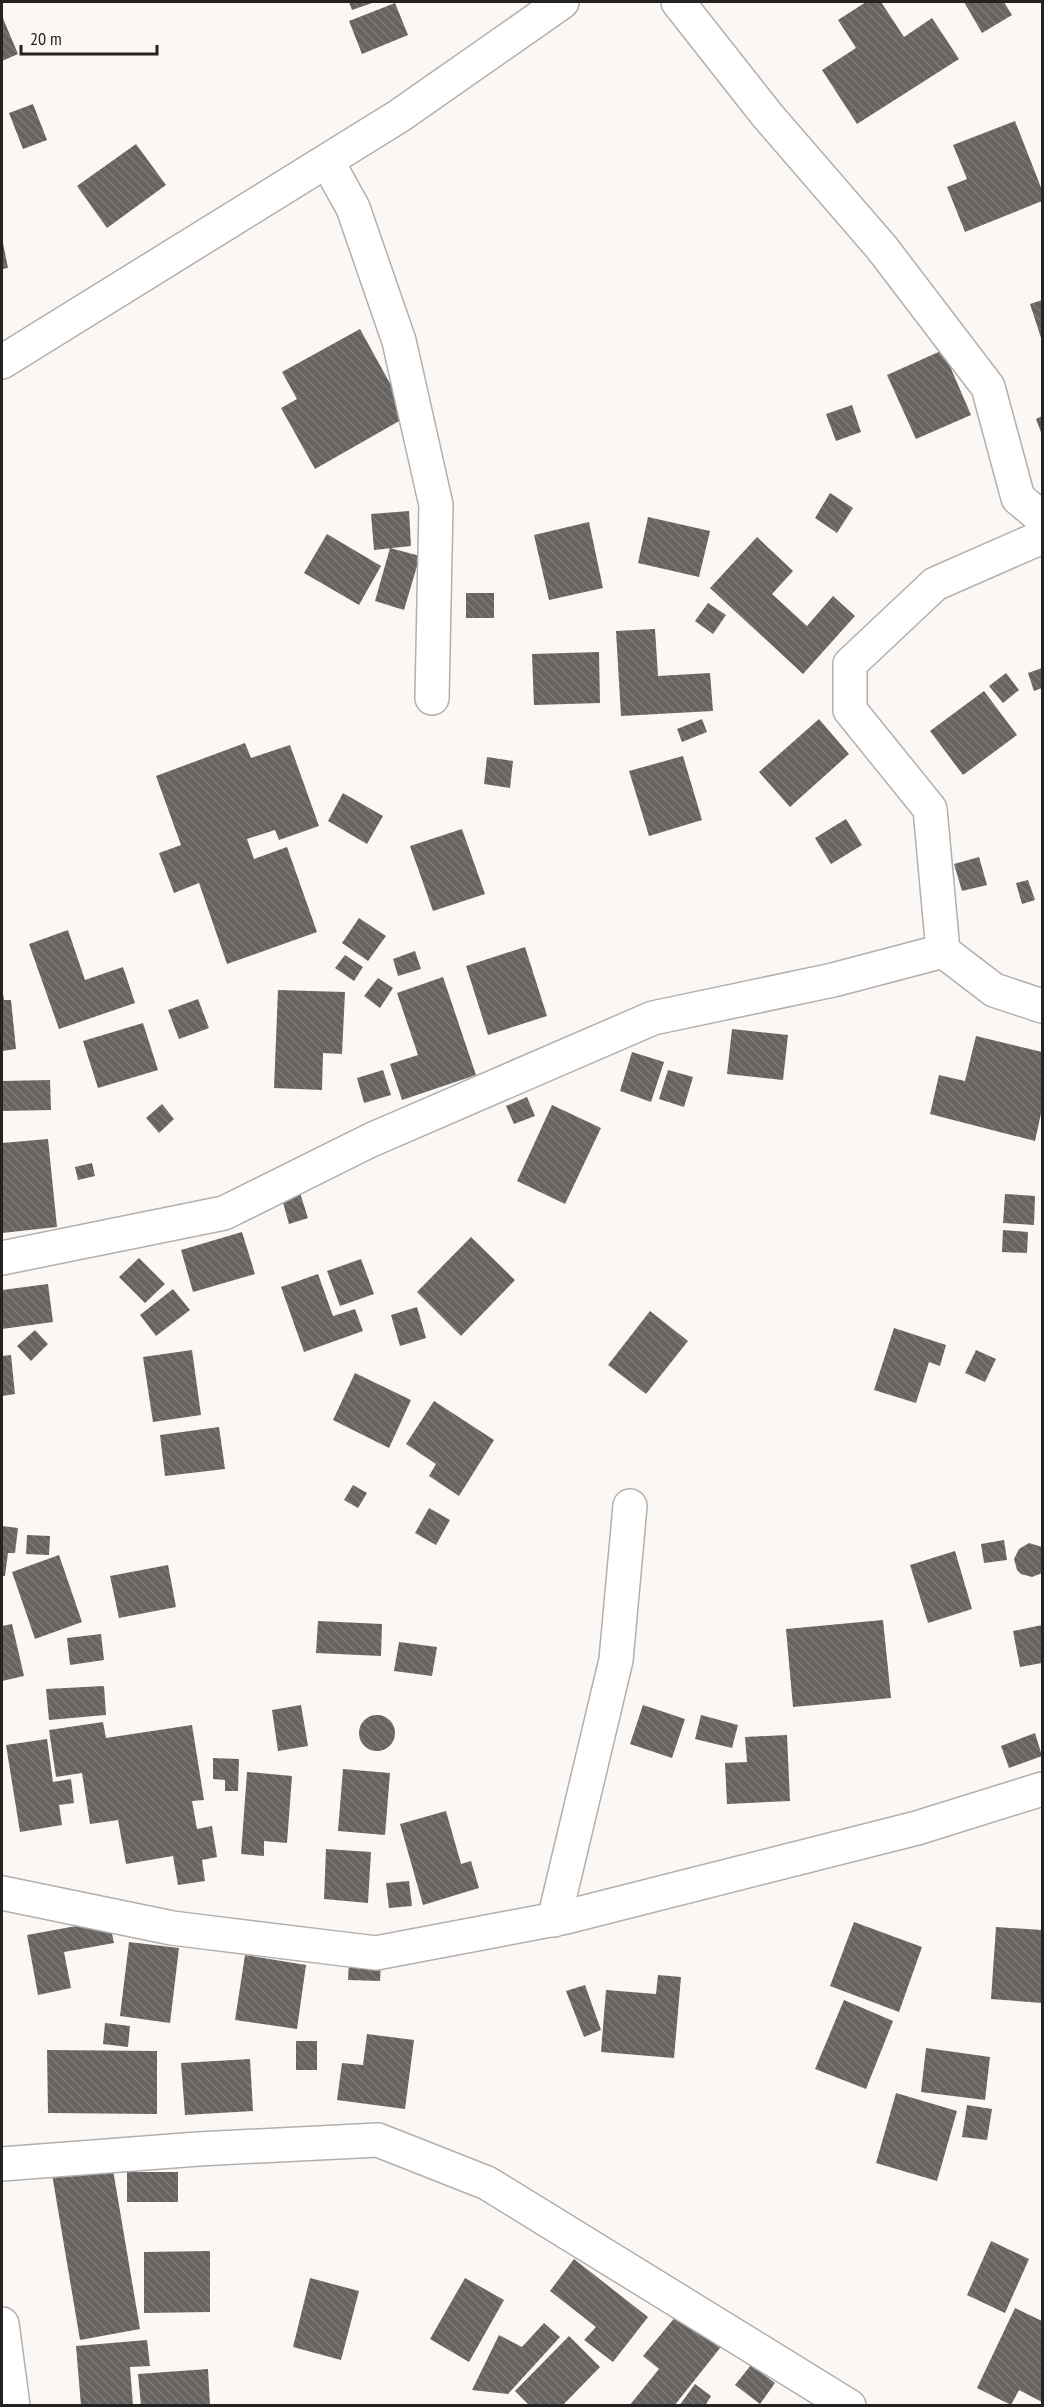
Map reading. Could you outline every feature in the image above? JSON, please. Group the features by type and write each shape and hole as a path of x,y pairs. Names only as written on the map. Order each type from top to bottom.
{"street":[{"path":"2,362 399,116 562,2"},
{"path":"678,2 767,115 882,248 988,387 1018,498 1042,518"},
{"path":"327,161 353,208 399,341 436,505 432,698"},
{"path":"1042,537 935,584 850,664 850,710 930,809 943,951 994,990 1042,1006"},
{"path":"2,1258 224,1213 371,1140 653,1018 833,980 943,951"},
{"path":"554,1920 616,1660 630,1506"},
{"path":"2,1893 172,1928 376,1953 554,1920 917,1828 1042,1789"},
{"path":"2,2164 198,2149 378,2140 487,2183 849,2406"},
{"path":"2,2325 13,2406"}],"building":[{"path":"349,2 375,2 352,10"},
{"path":"866,2 881,2 904,37 932,18 959,59 857,124 822,70 856,48 838,20"},
{"path":"964,2 1004,2 1012,15 982,33"},
{"path":"395,3 408,35 362,54 349,21"},
{"path":"2,16 18,54 2,61"},
{"path":"33,104 47,140 23,149 9,113"},
{"path":"1015,121 1042,190 1042,201 965,232 947,187 967,179 953,145"},
{"path":"136,144 166,185 107,228 77,186"},
{"path":"2,238 8,268 2,269"},
{"path":"1042,300 1042,341 1030,304"},
{"path":"360,329 408,416 315,469 281,408 297,399 282,372"},
{"path":"943,350 971,415 916,439 887,375"},
{"path":"852,405 861,432 836,441 826,414"},
{"path":"1042,416 1042,435 1036,419"},
{"path":"830,493 853,508 837,533 815,518"},
{"path":"409,511 411,546 374,550 371,514"},
{"path":"648,517 710,531 699,577 638,563"},
{"path":"589,522 603,588 549,600 534,535"},
{"path":"327,534 381,566 359,605 304,573"},
{"path":"757,537 793,571 772,594 807,626 833,596 855,616 803,674 710,588"},
{"path":"390,548 420,556 404,610 375,601"},
{"path":"466,593 494,593 494,618 466,618"},
{"path":"708,603 726,615 713,634 695,621"},
{"path":"655,629 658,676 710,673 713,711 621,716 616,631"},
{"path":"599,652 600,703 534,705 532,654"},
{"path":"1042,668 1042,688 1034,691 1028,673"},
{"path":"1006,673 1019,690 1003,703 989,686"},
{"path":"984,691 1017,735 963,775 930,731"},
{"path":"702,719 707,732 682,742 677,729"},
{"path":"819,719 849,754 790,807 759,772"},
{"path":"245,743 251,758 290,745 319,826 279,840 275,830 247,839 254,859 287,847 317,932 227,964 199,883 174,893 159,853 181,845 156,776"},
{"path":"683,756 702,820 649,836 629,771"},
{"path":"487,757 513,761 510,788 484,784"},
{"path":"343,793 383,816 367,844 328,821"},
{"path":"846,819 862,845 831,864 815,838"},
{"path":"462,829 485,894 433,911 410,846"},
{"path":"979,857 987,885 962,891 954,864"},
{"path":"1028,880 1035,900 1022,904 1016,883"},
{"path":"359,918 386,936 368,961 342,943"},
{"path":"68,930 85,980 123,967 135,1003 59,1029 29,944"},
{"path":"525,947 547,1016 488,1035 466,966"},
{"path":"415,951 421,969 398,976 393,959"},
{"path":"345,955 363,967 354,981 335,968"},
{"path":"443,977 476,1075 402,1100 390,1064 418,1055 397,993"},
{"path":"378,978 393,988 380,1008 364,996"},
{"path":"2,988 4,1000 11,1000 16,1049 2,1051"},
{"path":"278,990 345,992 342,1054 323,1053 322,1090 274,1088"},
{"path":"198,999 209,1028 179,1039 168,1010"},
{"path":"143,1023 158,1070 98,1088 83,1041"},
{"path":"732,1029 788,1035 783,1080 727,1074"},
{"path":"976,1036 1042,1052 1042,1109 1035,1141 930,1114 939,1075 965,1081"},
{"path":"632,1052 664,1062 651,1102 620,1091"},
{"path":"383,1070 391,1095 364,1103 357,1078"},
{"path":"668,1070 693,1077 684,1107 659,1099"},
{"path":"50,1080 51,1110 2,1111 2,1081"},
{"path":"527,1097 535,1116 514,1124 506,1106"},
{"path":"162,1104 174,1119 159,1133 146,1118"},
{"path":"552,1105 601,1128 565,1204 517,1181"},
{"path":"48,1139 57,1227 2,1233 2,1143"},
{"path":"92,1163 95,1176 78,1180 75,1167"},
{"path":"300,1193 308,1218 289,1224 282,1199"},
{"path":"1005,1194 1035,1196 1034,1225 1003,1223"},
{"path":"1003,1230 1028,1232 1027,1253 1002,1252"},
{"path":"242,1232 255,1274 193,1292 181,1250"},
{"path":"471,1237 515,1280 461,1336 417,1292"},
{"path":"139,1258 165,1284 145,1303 119,1277"},
{"path":"361,1259 374,1294 340,1306 327,1271"},
{"path":"318,1274 333,1316 355,1309 363,1331 304,1352 281,1287"},
{"path":"48,1284 53,1322 2,1329 2,1290"},
{"path":"173,1289 190,1310 156,1336 140,1315"},
{"path":"417,1307 426,1338 400,1346 391,1315"},
{"path":"650,1311 688,1341 646,1394 608,1365"},
{"path":"894,1328 946,1345 940,1366 929,1362 916,1403 874,1390"},
{"path":"35,1330 48,1344 31,1361 17,1346"},
{"path":"192,1350 201,1415 153,1422 143,1357"},
{"path":"976,1350 996,1359 985,1382 965,1373"},
{"path":"11,1355 15,1394 2,1396 2,1356"},
{"path":"355,1373 411,1400 389,1448 333,1420"},
{"path":"434,1401 494,1440 459,1496 429,1476 436,1464 406,1444"},
{"path":"219,1427 225,1469 165,1476 160,1435"},
{"path":"353,1485 367,1493 358,1508 344,1500"},
{"path":"429,1508 450,1520 436,1545 415,1533"},
{"path":"2,1526 18,1528 15,1553 8,1553 5,1576 2,1576"},
{"path":"27,1535 50,1536 49,1555 26,1554"},
{"path":"1004,1540 1007,1560 984,1563 981,1544"},
{"path":"1029,1543 1042,1547 1042,1573 1032,1577 1021,1574 1017,1570 1014,1559 1019,1549"},
{"path":"955,1551 972,1609 928,1623 910,1565"},
{"path":"59,1555 82,1622 35,1639 12,1572"},
{"path":"168,1565 176,1607 119,1618 110,1576"},
{"path":"883,1620 891,1698 793,1707 786,1629"},
{"path":"318,1621 382,1624 381,1656 316,1653"},
{"path":"12,1624 24,1676 2,1681 2,1626"},
{"path":"1042,1625 1042,1663 1020,1667 1013,1631"},
{"path":"101,1634 104,1660 70,1665 67,1638"},
{"path":"399,1642 437,1647 432,1676 394,1671"},
{"path":"104,1686 106,1715 49,1720 46,1689"},
{"path":"301,1705 308,1746 278,1751 272,1710"},
{"path":"643,1705 685,1719 672,1758 630,1744"},
{"path":"377,1715 390,1720 395,1733 390,1746 377,1751 364,1746 359,1733 364,1720"},
{"path":"701,1715 738,1725 732,1748 695,1739"},
{"path":"103,1722 106,1738 192,1725 204,1800 192,1801 197,1829 212,1826 217,1857 202,1860 205,1881 178,1885 173,1856 126,1864 118,1820 90,1824 82,1773 56,1777 49,1730"},
{"path":"1035,1733 1042,1756 1009,1768 1001,1746"},
{"path":"787,1735 790,1801 727,1804 725,1763 747,1762 745,1737"},
{"path":"47,1739 53,1782 71,1779 74,1803 59,1805 62,1825 20,1832 6,1745"},
{"path":"213,1758 239,1759 238,1791 225,1791 225,1780 213,1779"},
{"path":"343,1769 390,1773 385,1835 338,1831"},
{"path":"247,1772 292,1776 287,1843 264,1841 264,1856 241,1854"},
{"path":"446,1811 461,1864 471,1861 479,1888 423,1905 400,1824"},
{"path":"326,1849 371,1852 368,1903 324,1899"},
{"path":"409,1881 412,1906 389,1908 386,1883"},
{"path":"109,1920 114,1943 64,1952 71,1988 38,1995 27,1935"},
{"path":"854,1922 922,1947 899,2012 830,1986"},
{"path":"996,1927 1042,1930 1042,2003 991,1999"},
{"path":"129,1942 179,1948 170,2023 120,2016"},
{"path":"245,1955 306,1965 297,2029 235,2020"},
{"path":"349,1961 381,1963 380,1981 348,1980"},
{"path":"658,1975 681,1977 674,2058 601,2052 606,1990 656,1994"},
{"path":"585,1985 601,2030 584,2037 566,1991"},
{"path":"844,2000 893,2021 866,2089 815,2069"},
{"path":"105,2023 130,2026 128,2047 103,2044"},
{"path":"367,2034 414,2040 405,2109 337,2100 342,2063 363,2065"},
{"path":"296,2041 317,2041 317,2070 296,2070"},
{"path":"926,2048 990,2057 985,2100 921,2092"},
{"path":"47,2050 157,2051 157,2114 48,2113"},
{"path":"250,2059 253,2111 185,2115 181,2063"},
{"path":"896,2093 957,2111 937,2181 876,2163"},
{"path":"967,2105 992,2109 987,2140 962,2137"},
{"path":"112,2164 140,2329 80,2340 52,2174"},
{"path":"127,2172 178,2172 178,2202 127,2202"},
{"path":"991,2241 1029,2259 1005,2313 967,2295"},
{"path":"210,2251 210,2312 144,2313 144,2252"},
{"path":"574,2259 648,2317 613,2362 584,2340 596,2327 550,2291"},
{"path":"310,2278 359,2291 341,2360 293,2347"},
{"path":"465,2278 504,2300 469,2362 430,2339"},
{"path":"1015,2308 1042,2321 1042,2402 1019,2390 1011,2405 977,2388"},
{"path":"681,2310 724,2343 674,2406 629,2406 659,2369 643,2356"},
{"path":"544,2323 560,2337 508,2394 472,2390 499,2335 522,2347"},
{"path":"569,2336 600,2367 562,2406 530,2406 515,2391"},
{"path":"147,2340 150,2366 130,2367 133,2405 81,2406 76,2346"},
{"path":"751,2365 775,2383 760,2404 735,2385"},
{"path":"208,2369 210,2406 141,2406 138,2374"},
{"path":"695,2384 711,2396 705,2406 679,2406"}]}
